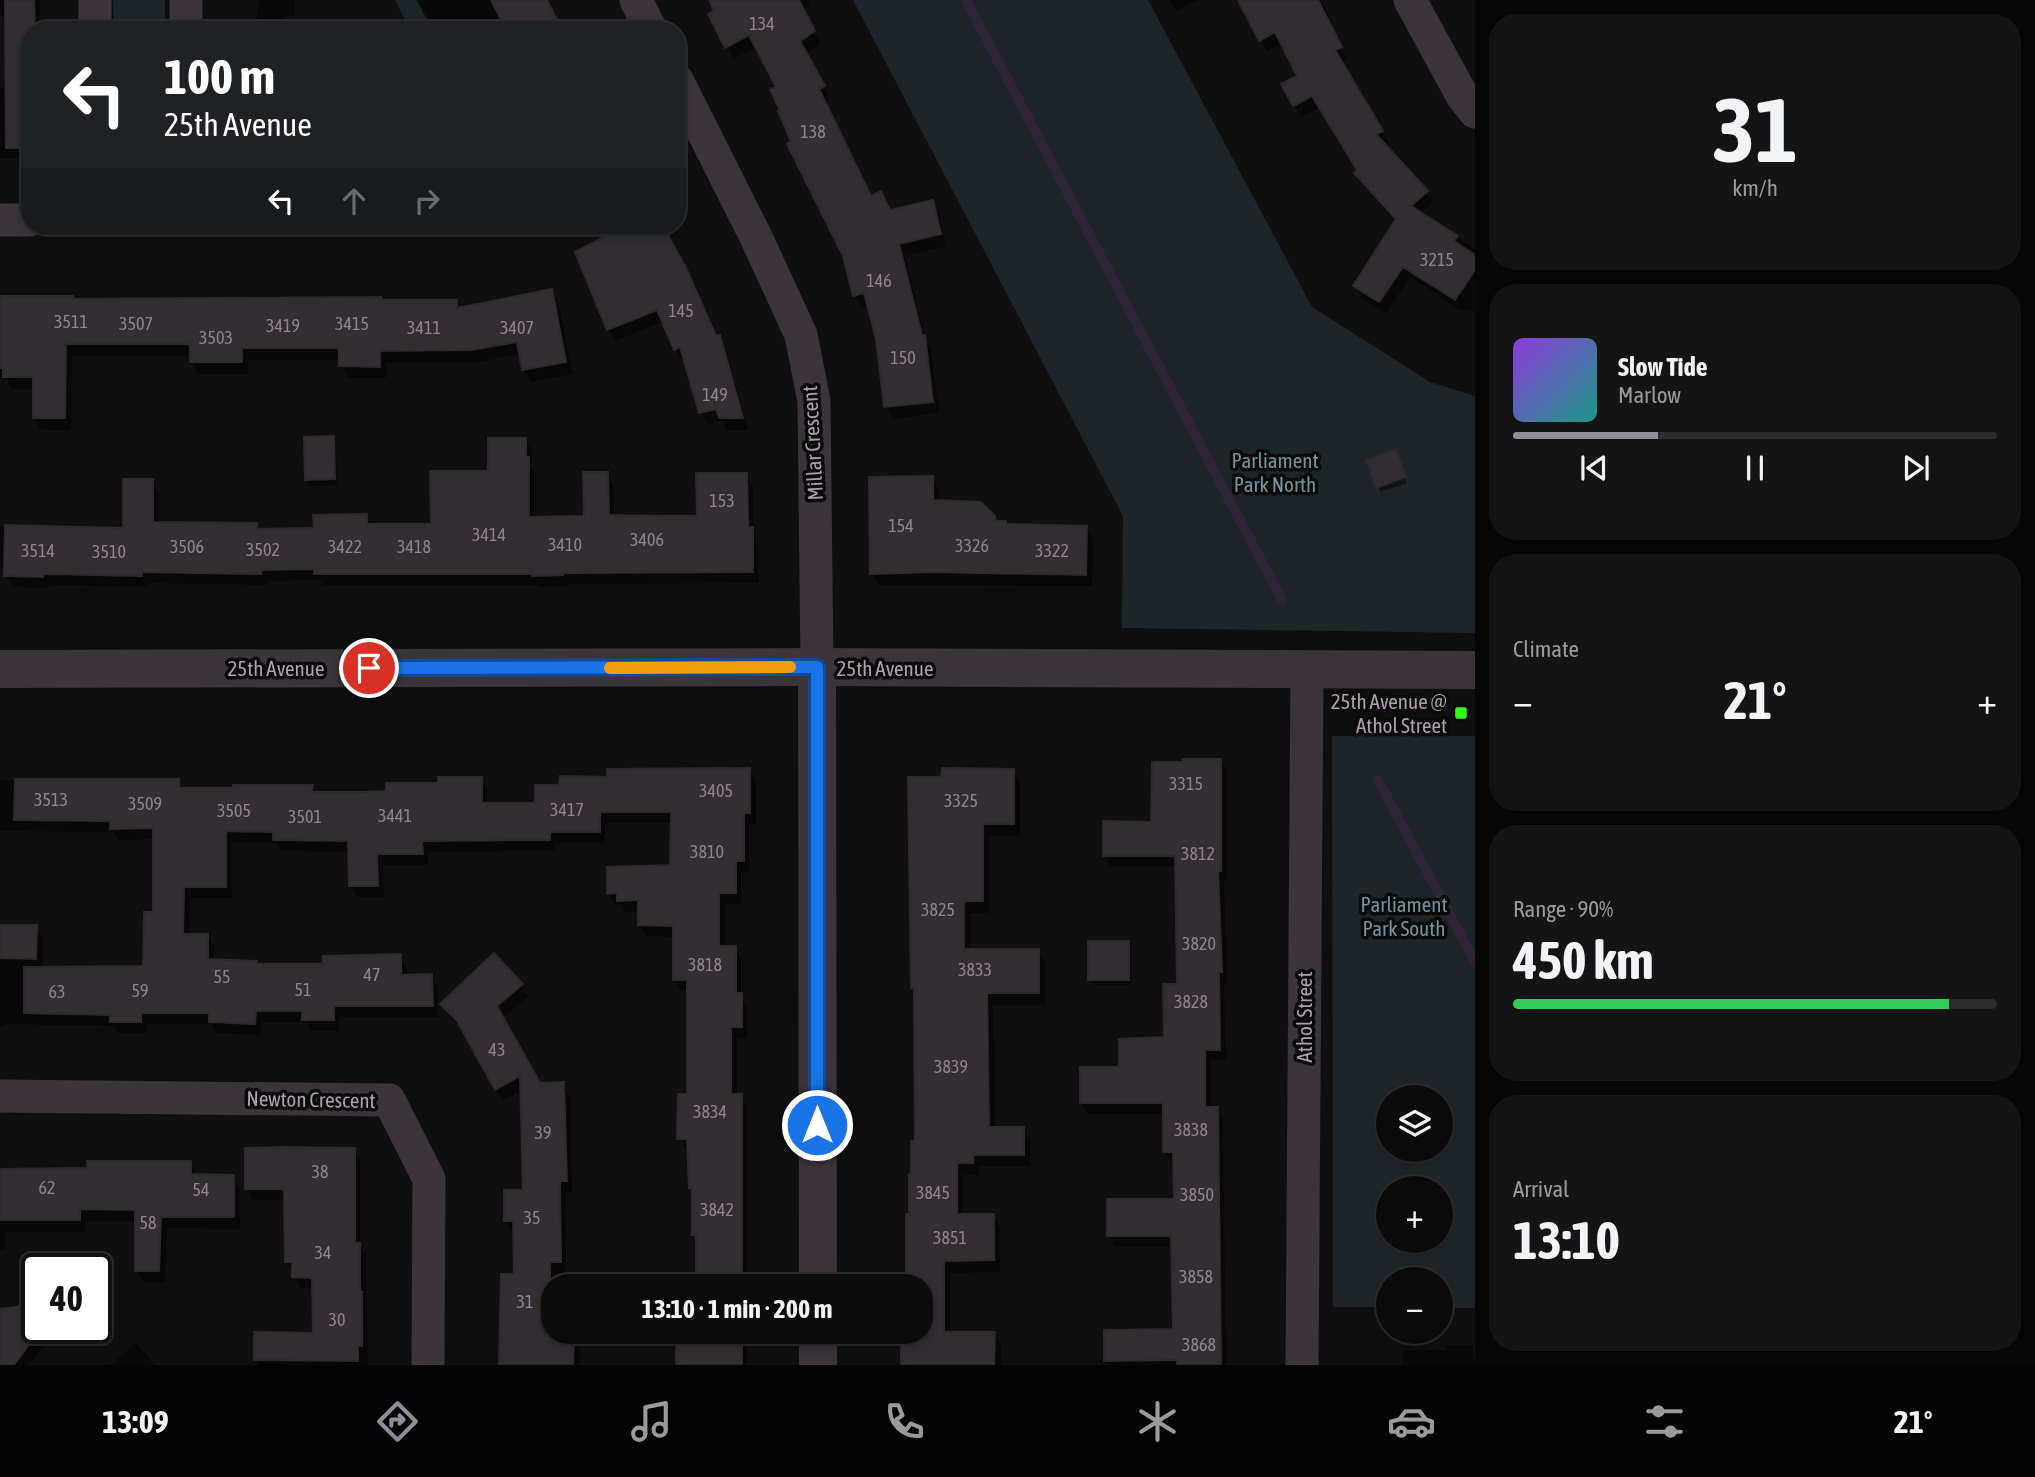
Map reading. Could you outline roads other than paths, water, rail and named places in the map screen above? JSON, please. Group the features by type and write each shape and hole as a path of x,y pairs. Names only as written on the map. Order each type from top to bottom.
{"street":[{"path":"95,0 95,21"},
{"path":"186,0 186,21"},
{"path":"636,0 646,21"},
{"path":"1410,0 1463,97 1475,112"},
{"name":"Millar Crescent","path":"686,116 756,237 801,335 814,401 817,667"},
{"path":"0,220 21,220"},
{"path":"817,667 818,1274"},
{"name":"25th Avenue","path":"0,669 817,667 1475,670"},
{"name":"Athol Street","path":"1302,1365 1307,669"},
{"name":"Newton Crescent","path":"0,1096 389,1100 429,1178 428,1365"},
{"path":"818,1344 818,1365"}],"waterway":[{"path":"966,0 1282,600"},
{"path":"1378,780 1475,962"}],"place":[{"name":"25th Avenue @ Athol Street","path":"1461,713"}],"park label":[{"name":"Parliament Park North","path":"1275,472"},
{"name":"Parliament Park South","path":"1404,916"}]}
